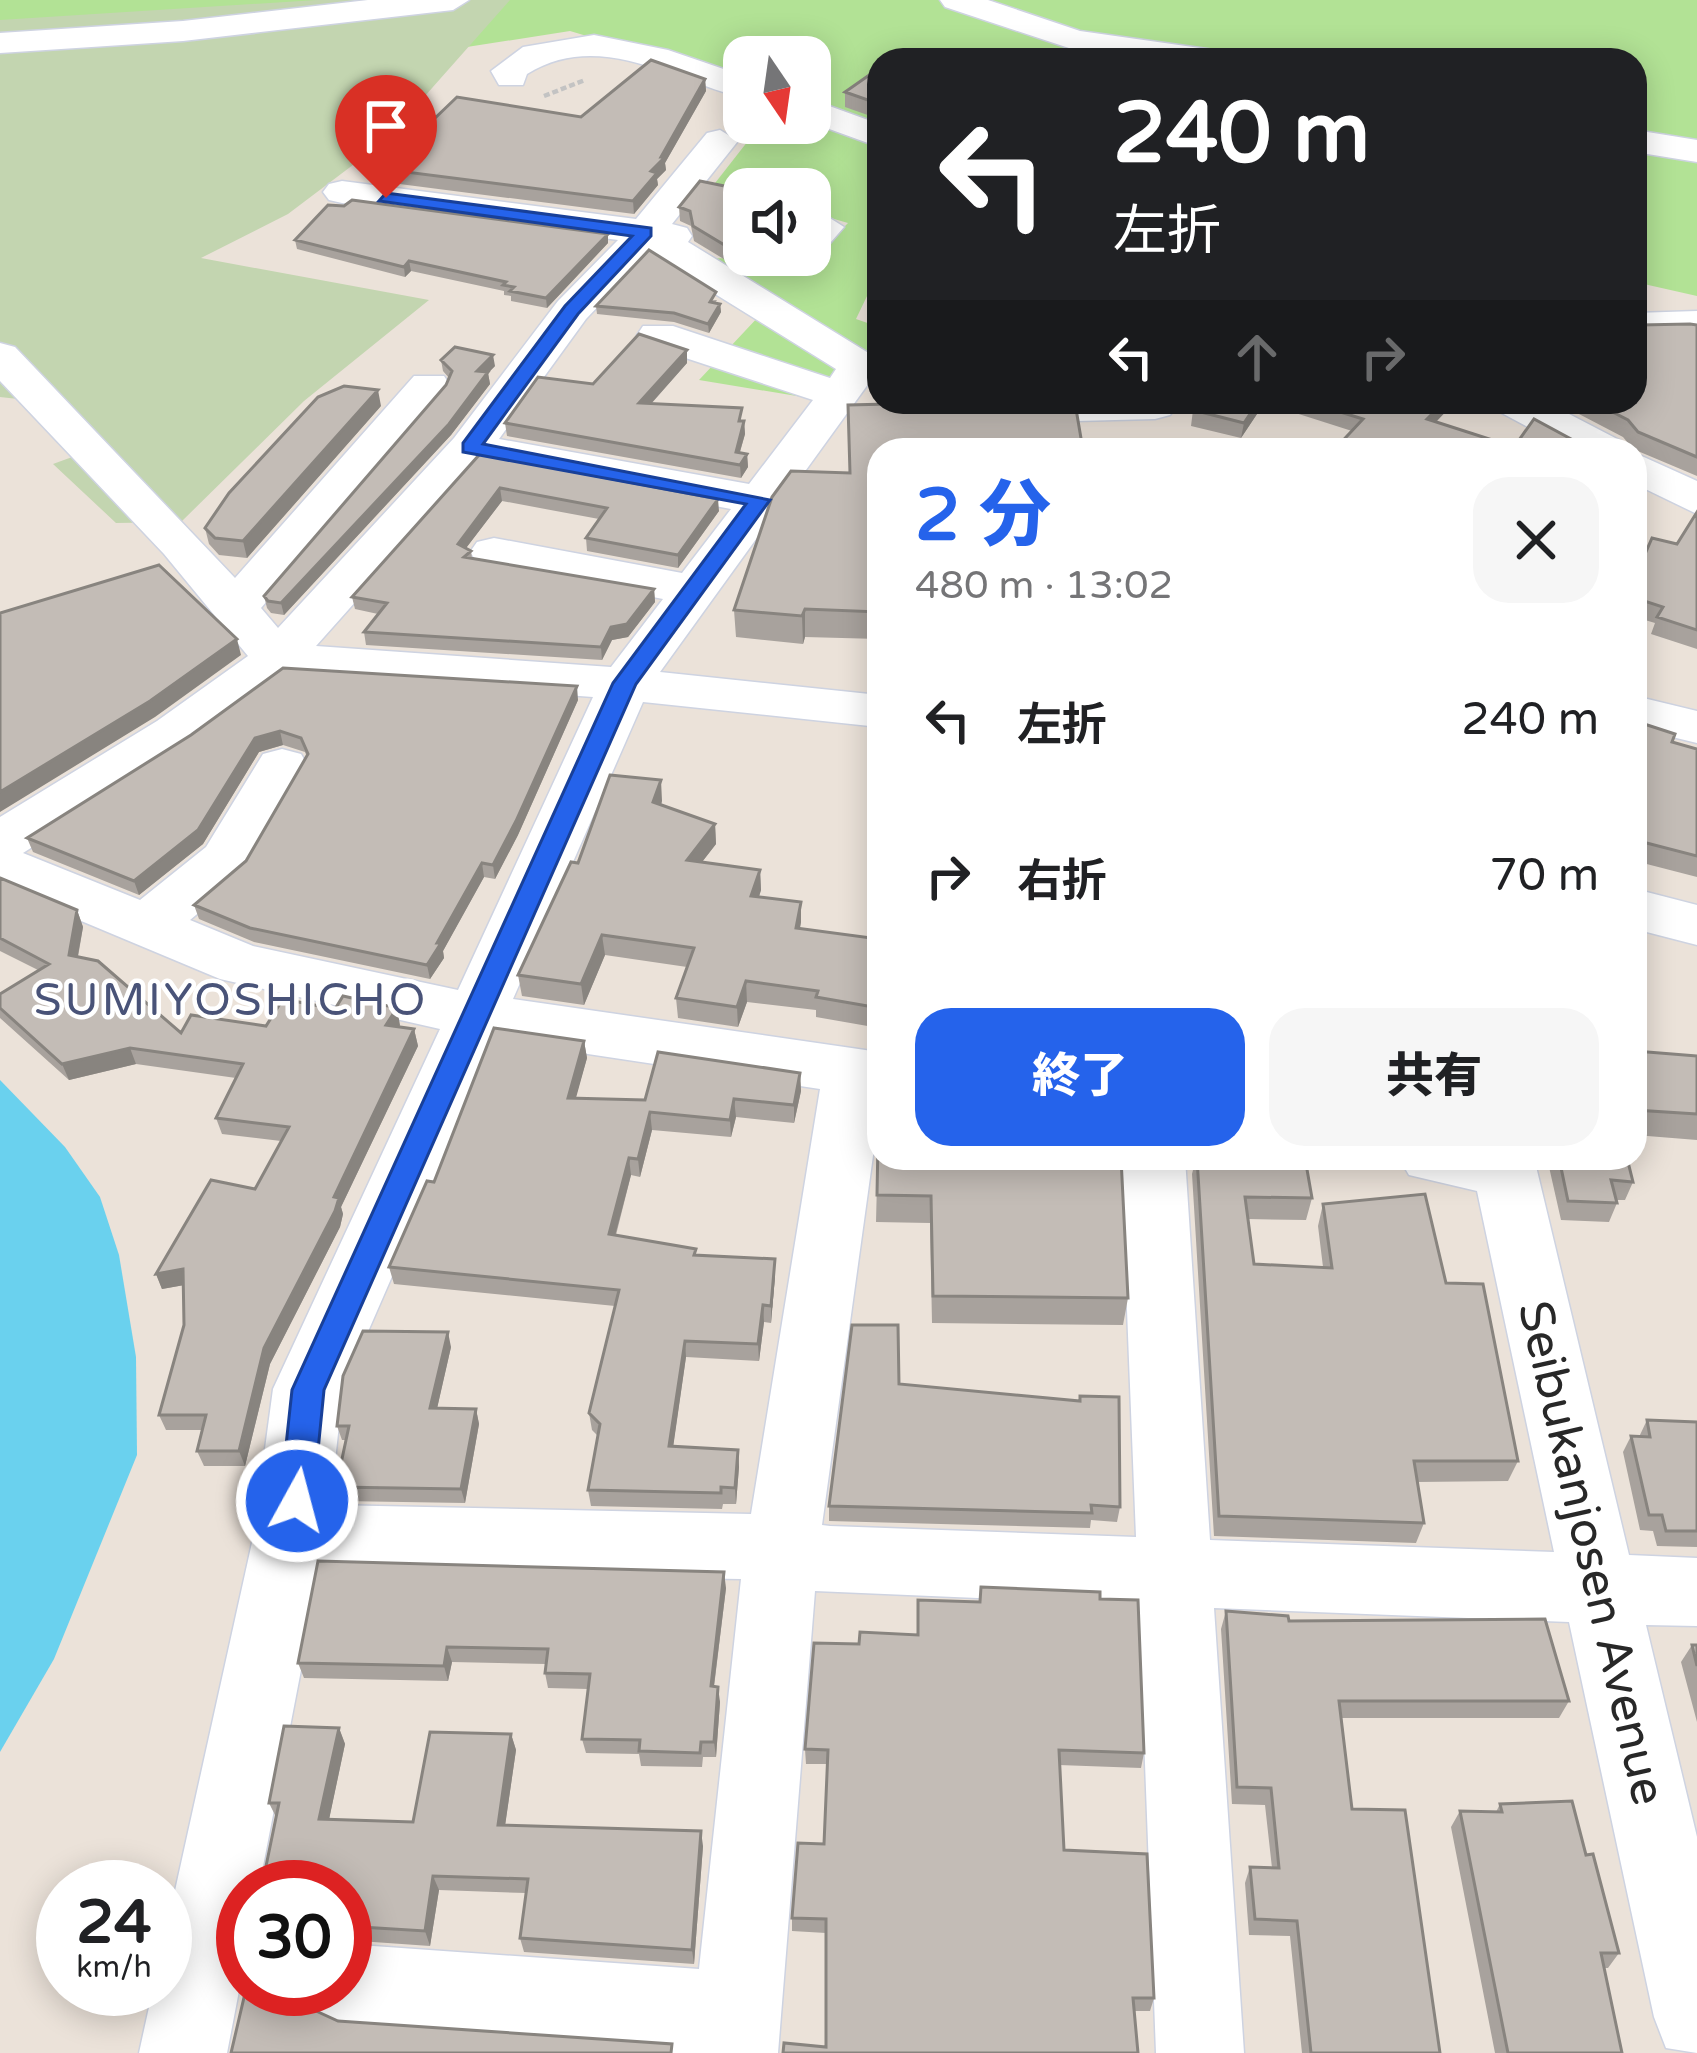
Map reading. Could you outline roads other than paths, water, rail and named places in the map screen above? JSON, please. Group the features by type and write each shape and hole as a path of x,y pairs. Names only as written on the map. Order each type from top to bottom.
{"street":[{"path":"0,43 183,32 453,0"},
{"path":"956,0 1060,36 1137,48"},
{"path":"523,91 508,70 515,64 542,53 608,45 723,81"},
{"path":"831,118 867,131"},
{"path":"0,842 175,733 277,659 470,448 572,310 720,141"},
{"path":"1647,143 1697,151"},
{"path":"342,192 723,243"},
{"path":"207,2003 290,1538 308,1390 472,1015 625,683 759,500 842,408 860,366 645,232"},
{"path":"1647,325 1697,323"},
{"path":"1647,326 1697,338"},
{"path":"658,335 842,408"},
{"path":"0,356 39,416 236,607 277,659 625,683 867,710"},
{"path":"236,607 429,385"},
{"path":"1536,414 1582,438"},
{"path":"470,448 759,500"},
{"path":"1647,473 1697,500"},
{"path":"494,552 693,590"},
{"path":"1647,715 1697,728"},
{"path":"146,927 226,860 282,766"},
{"path":"0,865 242,964 472,1015 867,1073 781,1554 736,2034 372,1990"},
{"path":"1647,912 1697,925"},
{"path":"1155,1170 1200,2053"},
{"name":"Seibukanjosen Avenue","path":"1505,1170 1697,2017"},
{"path":"290,1538 736,1546 781,1554 1174,1573 1697,1592"}],"water":[{"path":"0,1080 65,1147 100,1197 119,1255 136,1357 137,1455 54,1659 0,1752"}],"district":[{"name":"SUMIYOSHICHO","path":"231,1001"}]}
